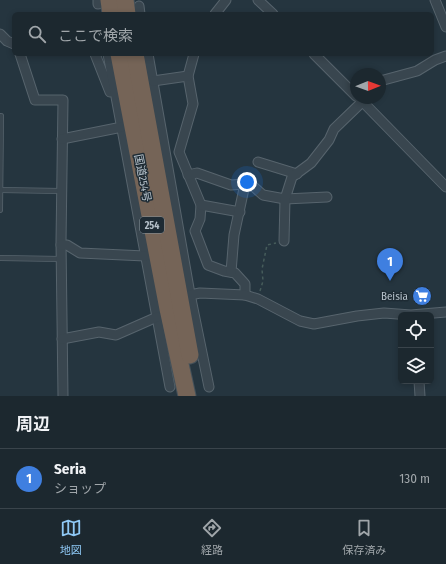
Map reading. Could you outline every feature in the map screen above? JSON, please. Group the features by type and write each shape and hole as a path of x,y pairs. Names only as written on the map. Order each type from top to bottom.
{"highway":[{"name":"国道254号","path":"119,56 130,106 164,320 188,396"},
{"name":"国道254号","path":"140,56 184,297 203,391"}],"street":[{"path":"217,12 226,0"},
{"path":"258,0 270,12"},
{"path":"435,0 446,27"},
{"path":"0,34 7,41 12,43"},
{"path":"21,56 35,100 63,100 61,191 63,396"},
{"path":"96,56 110,92 115,90"},
{"path":"108,56 154,304 164,320 170,387"},
{"path":"140,56 154,83"},
{"path":"140,56 154,83 184,297 245,295 255,298 300,321 314,324 357,316 384,313 398,314"},
{"path":"193,56 188,76 193,104 179,152 201,205 200,220 195,231 208,265 224,271 235,273 245,284 245,295"},
{"path":"316,56 350,89"},
{"path":"386,79 418,70 435,60 446,56"},
{"path":"154,83 188,76"},
{"path":"284,241 285,199 292,177 311,164 353,104"},
{"path":"365,104 446,187"},
{"path":"122,129 130,106"},
{"path":"62,139 122,129"},
{"path":"258,162 297,174"},
{"path":"188,175 197,173 231,185 245,184 254,186 263,195 285,199 327,197"},
{"path":"231,272 234,235 245,184"},
{"path":"201,205 240,212"},
{"path":"61,245 67,245 80,254 145,256"},
{"path":"154,304 164,320"},
{"path":"434,313 446,312"},
{"path":"62,338 99,332 116,335 164,320"},
{"path":"419,384 420,396"}],"lane":[{"path":"0,210 1,116"},
{"path":"0,190 61,191"},
{"path":"0,258 61,259"}],"path":[{"path":"255,298 260,293 263,281 262,269 267,245 284,241"}],"place":[{"name":"Seria","path":"390,281"},
{"name":"Beisia","path":"422,296"}]}
